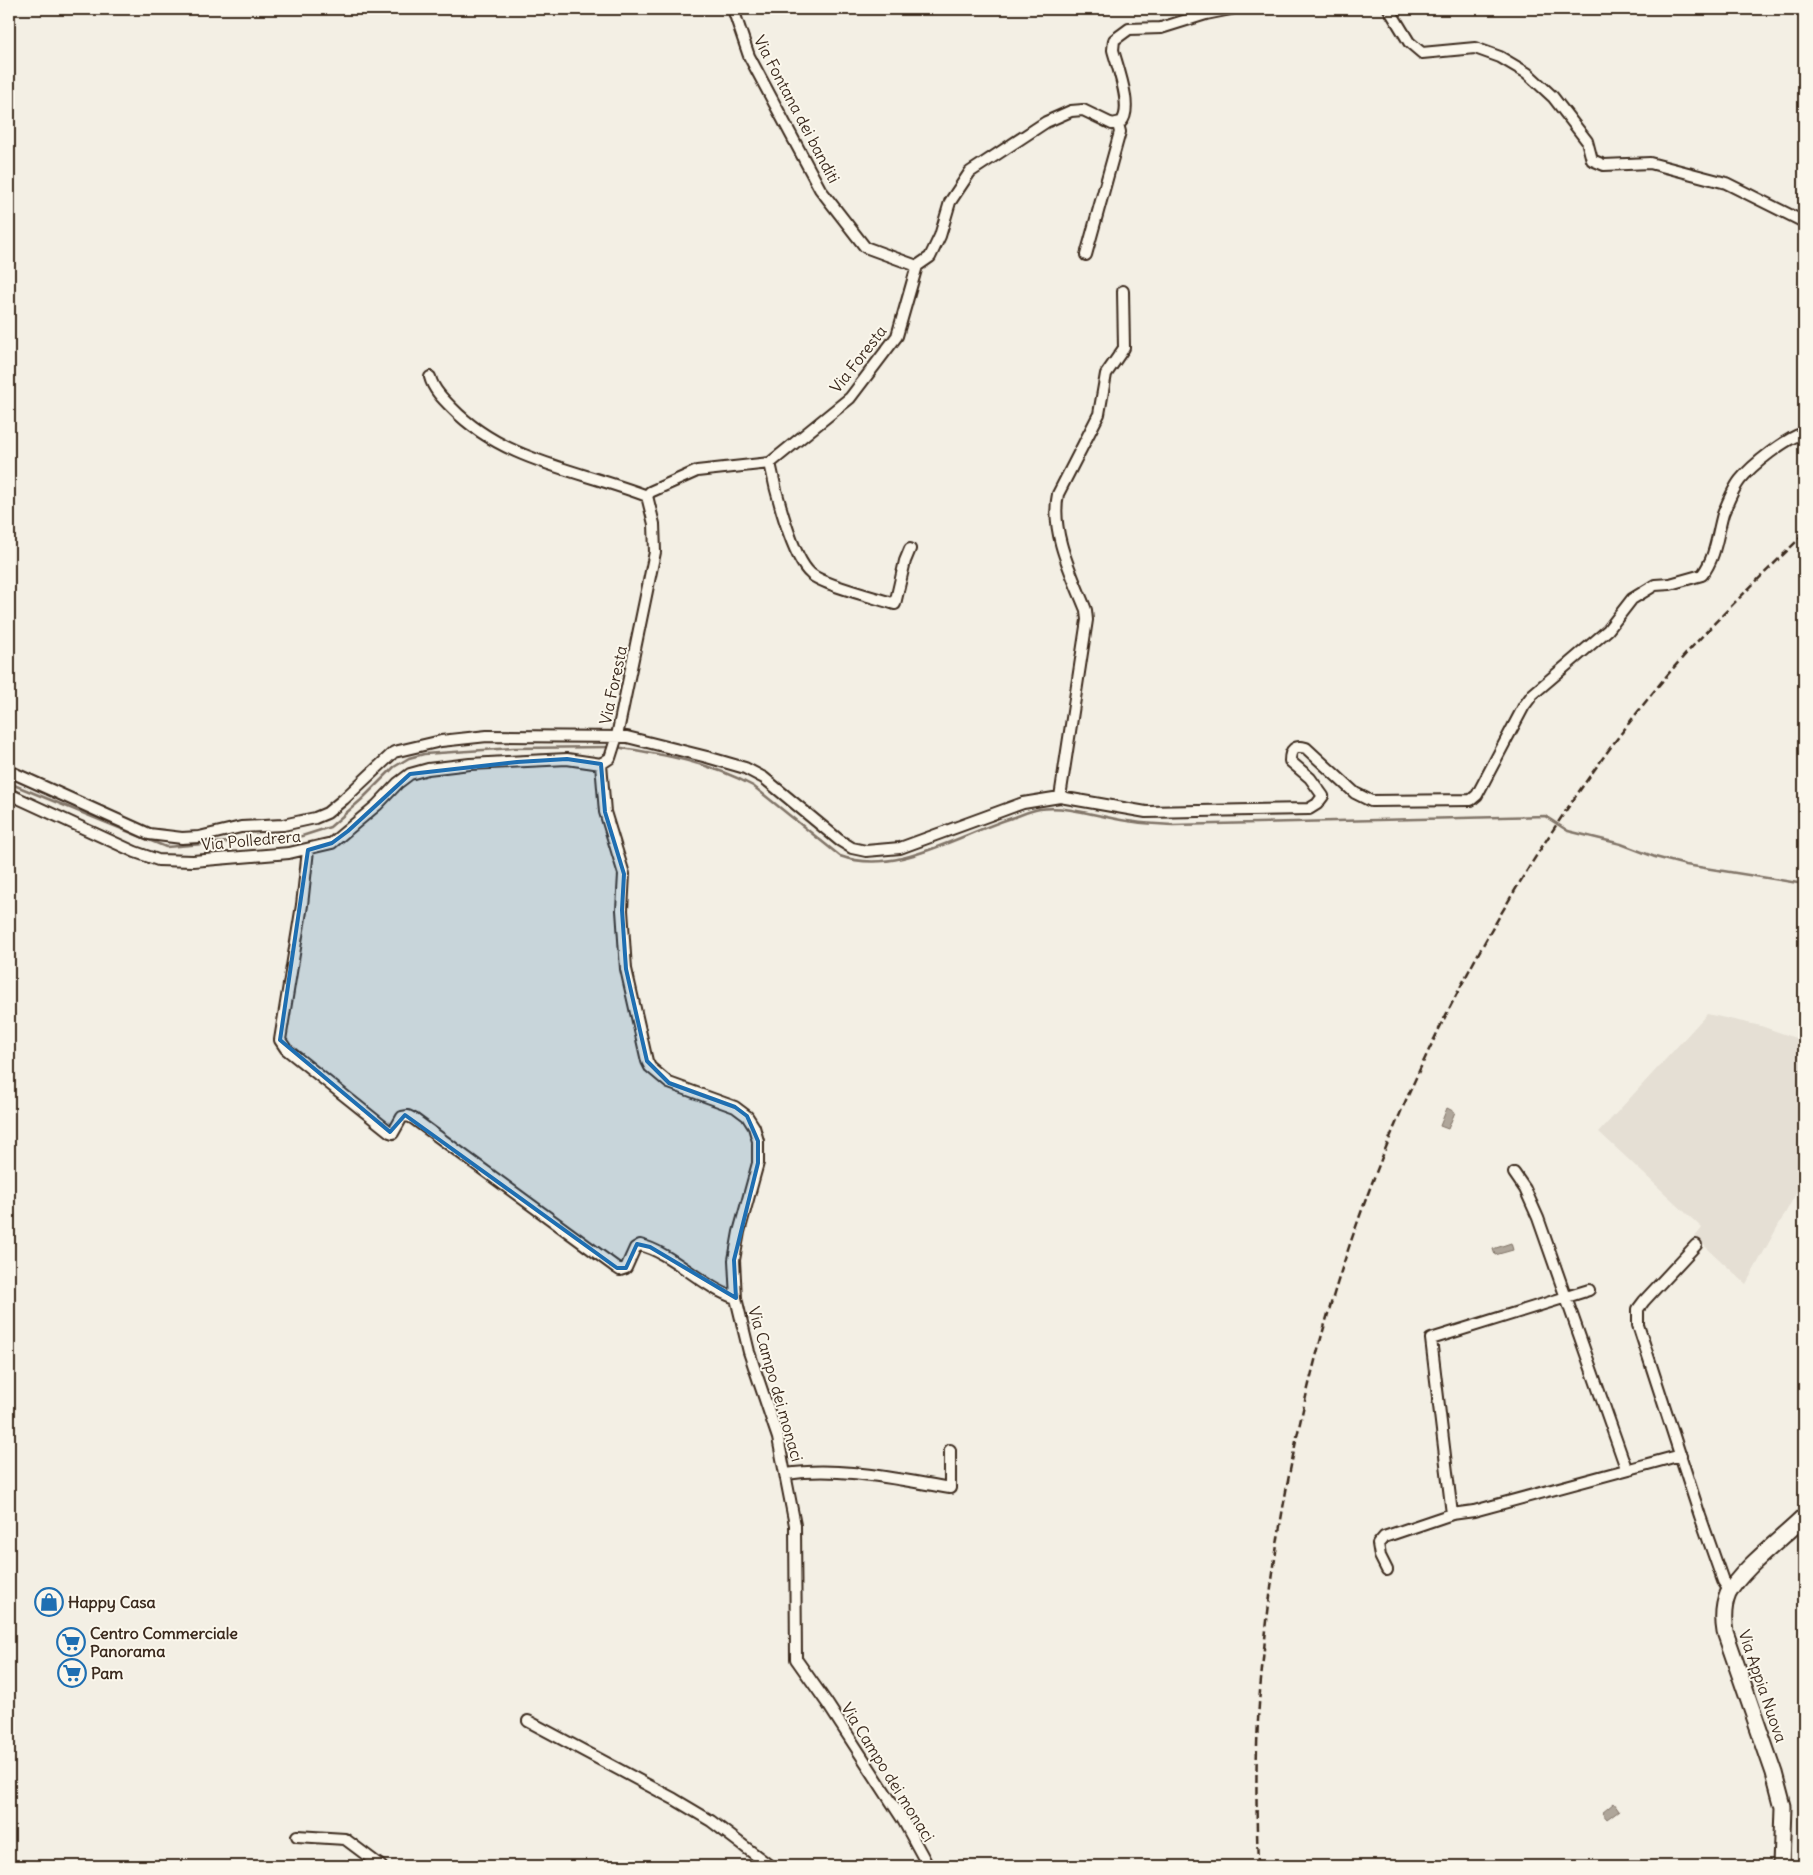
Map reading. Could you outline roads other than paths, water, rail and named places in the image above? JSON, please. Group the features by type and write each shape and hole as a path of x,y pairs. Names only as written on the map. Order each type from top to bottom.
{"street":[{"name":"Via Fontana dei banditi","path":"733,9 749,56 820,189 865,247 917,266"},
{"path":"1086,255 1120,132 1118,124 1125,118 1126,97 1112,44 1118,36 1129,29 1161,28 1206,14 1231,9"},
{"path":"1389,9 1409,42 1422,52 1474,48 1500,57 1527,73 1553,97 1587,141 1592,160 1604,165 1650,163 1726,183 1804,222"},
{"name":"Via Foresta","path":"770,463 850,398 897,336 917,266 930,257 940,236 950,202 970,172 1024,139 1046,122 1071,111 1083,110 1112,124 1118,124"},
{"path":"1060,797 1087,620 1086,610 1060,534 1056,503 1058,494 1099,414 1106,374 1124,348 1123,291"},
{"path":"430,377 447,403 465,422 488,437 533,459 647,496 650,492 697,471 770,463 777,494 794,545 812,575 895,604 905,561 910,549"},
{"path":"9,771 149,834 168,837 199,837 241,827 303,821 327,813 394,752 441,741 487,736 616,738 678,748 745,768 787,796 839,840 852,848 866,850 885,850 909,845 1023,803 1060,797 1146,812 1309,809 1317,804 1323,796 1310,778 1290,760 1290,753 1294,748 1300,746 1306,748 1355,793 1371,801 1471,800 1478,795 1524,706 1533,694 1608,630 1632,599 1655,584 1679,582 1702,575 1714,552 1723,515 1740,480 1777,446 1796,435 1804,433"},
{"name":"Via Foresta","path":"601,764 610,758 616,738 655,552 654,524 647,496"},
{"name":"Via Polledrera","path":"9,794 135,852 158,860 193,861 308,850 332,843 348,831 410,774 470,764 567,759 601,764"},
{"name":"Via Campo dei monaci","path":"601,764 605,812 624,874 622,910 626,969 647,1061 650,1067 669,1083 735,1107 747,1116 758,1141 758,1163 738,1232 734,1260 736,1298 749,1352 778,1438 795,1525 796,1659 828,1702 903,1820 928,1866"},
{"path":"308,850 302,905 280,1040 286,1049 390,1132 393,1133 402,1117 408,1116 414,1119 620,1270 626,1268 635,1248 640,1245 650,1247 684,1270 736,1298"},
{"path":"1514,1173 1525,1189 1538,1218 1626,1468"},
{"path":"1696,1245 1644,1301 1637,1316 1639,1332 1723,1581 1730,1592"},
{"path":"1452,1514 1431,1339 1589,1290"},
{"path":"786,1474 804,1472 849,1473 950,1488 950,1450"},
{"path":"1387,1570 1380,1556 1378,1544 1384,1537 1452,1514 1474,1511 1626,1468 1681,1455"},
{"name":"Via Appia Nuova","path":"1781,1866 1783,1806 1774,1772 1725,1632 1724,1611 1730,1592 1740,1578 1804,1517"},
{"path":"528,1721 711,1822 770,1866"},
{"path":"297,1836 345,1839 381,1866"}],"waterway":[{"path":"9,783 166,847 302,836 330,827 361,800 394,767 409,758 424,754 513,748 610,747"},
{"path":"616,747 686,760 737,778 753,786 840,856 861,861 883,861 906,857 1031,811 1052,808 1145,823 1173,825 1545,816 1568,831 1621,844 1655,857 1686,865 1804,884"}],"railway":[{"path":"1258,1866 1256,1773 1259,1703 1270,1593 1278,1536 1294,1451 1318,1348 1349,1247 1386,1147 1429,1050 1478,955 1532,863 1591,775 1672,669 1804,534"}],"place":[{"name":"Happy Casa","path":"49,1602"},
{"name":"Centro Commerciale Panorama","path":"71,1642"},
{"name":"Pam","path":"72,1673"}]}
